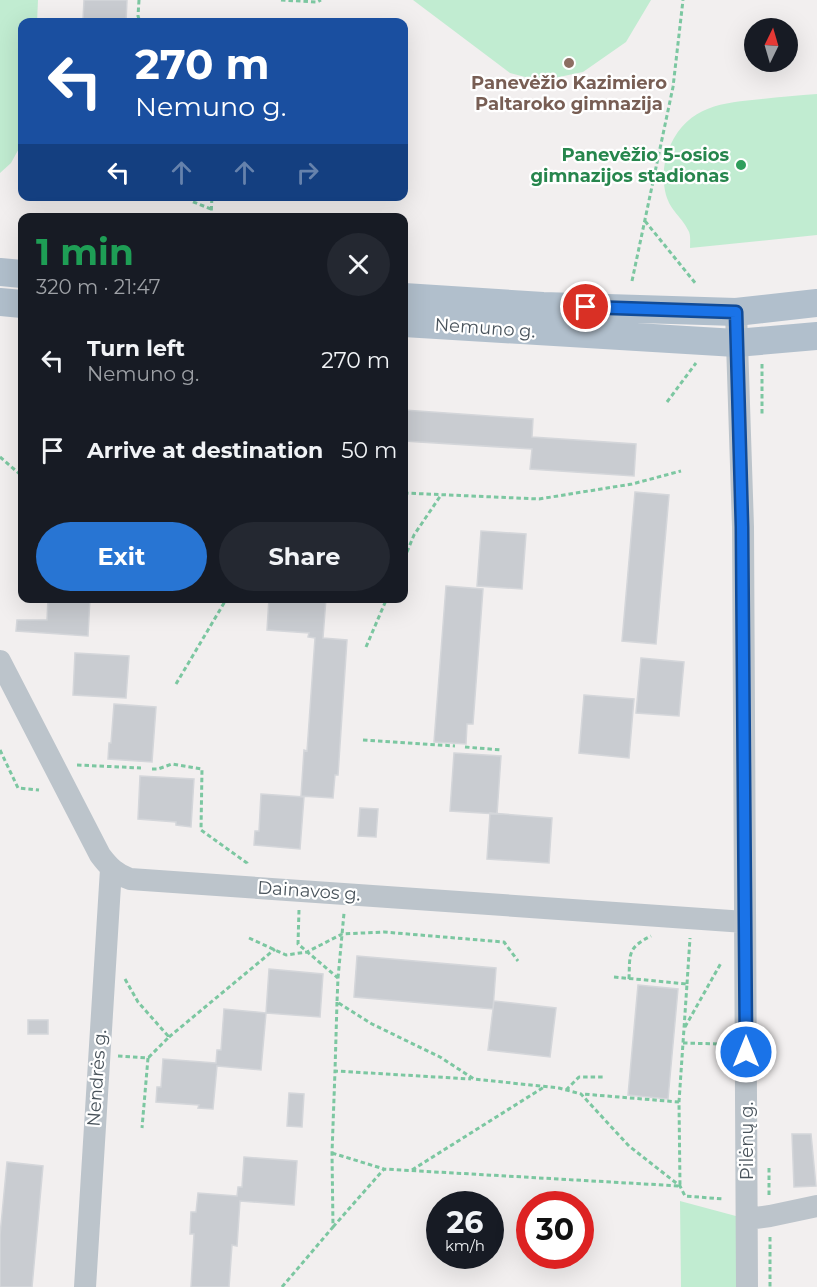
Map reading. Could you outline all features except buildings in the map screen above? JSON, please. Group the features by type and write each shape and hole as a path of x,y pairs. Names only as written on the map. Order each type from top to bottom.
{"main road":[{"path":"0,272 18,274"},
{"name":"Nemuno g.","path":"408,297 543,306 736,312 817,303"},
{"path":"0,302 18,304"},
{"name":"Nemuno g.","path":"408,323 736,343 817,336"}],"street":[{"name":"Pilėnų g.","path":"736,312 742,527 747,1287"},
{"path":"0,661 100,855 111,869"},
{"name":"Dainavos g.","path":"111,869 130,879 746,922"},
{"name":"Nendrės g.","path":"85,1287 111,869"},
{"path":"747,1219 817,1206"}],"path":[{"path":"139,0 139,18"},
{"path":"281,0 317,2 321,0"},
{"path":"632,281 673,87 683,0"},
{"path":"190,201 211,209"},
{"path":"211,213 212,201"},
{"path":"645,221 696,284"},
{"path":"667,402 696,362"},
{"path":"0,457 18,473"},
{"path":"408,493 539,499 632,484 681,471"},
{"path":"408,549 414,535 441,495"},
{"path":"176,684 224,603"},
{"path":"366,647 385,603"},
{"path":"363,740 455,746"},
{"path":"465,747 501,750"},
{"path":"0,750 18,788 39,790"},
{"path":"152,769 172,764 202,769 201,830 247,863 257,888"},
{"path":"68,765 141,768"},
{"path":"299,891 298,944 338,978"},
{"path":"333,1227 332,1153 337,1002 346,894"},
{"path":"249,938 286,955 307,952 342,934 384,932 504,942 518,961"},
{"path":"629,979 630,955 636,943 657,933"},
{"path":"680,1186 679,1102 690,935"},
{"path":"106,946 138,1002 169,1036"},
{"path":"142,1128 148,1058 169,1036 275,949"},
{"path":"684,1029 722,963"},
{"path":"614,977 687,984"},
{"path":"337,1002 372,1024 440,1057 474,1079"},
{"path":"683,1043 722,1044"},
{"path":"98,1055 148,1058"},
{"path":"335,1071 474,1079 566,1090 581,1094 679,1102"},
{"path":"566,1090 579,1077 603,1077"},
{"path":"410,1171 544,1087"},
{"path":"581,1094 629,1146 680,1186 685,1196 724,1198"},
{"path":"332,1153 384,1169 680,1186"},
{"path":"282,1287 384,1169"}],"green space":[{"path":"0,0 38,0 37,18 18,18 18,150 11,163 0,173"},
{"path":"413,0 651,0 626,42 583,72 540,81 510,73"},
{"name":"Panevėžio 5-osios gimnazijos stadionas","path":"817,94 817,235 690,248 689,232 668,201 664,183 666,158 678,132 697,114 720,105 747,100"},
{"path":"680,1201 747,1219 747,1287 681,1287"}],"place":[{"name":"Panevėžio Kazimiero Paltaroko gimnazija","path":"569,63"},
{"name":"Panevėžio 5-osios gimnazijos stadionas","path":"741,165"}],"route":[{"path":"586,307 736,312 742,527 746,1052"}]}
